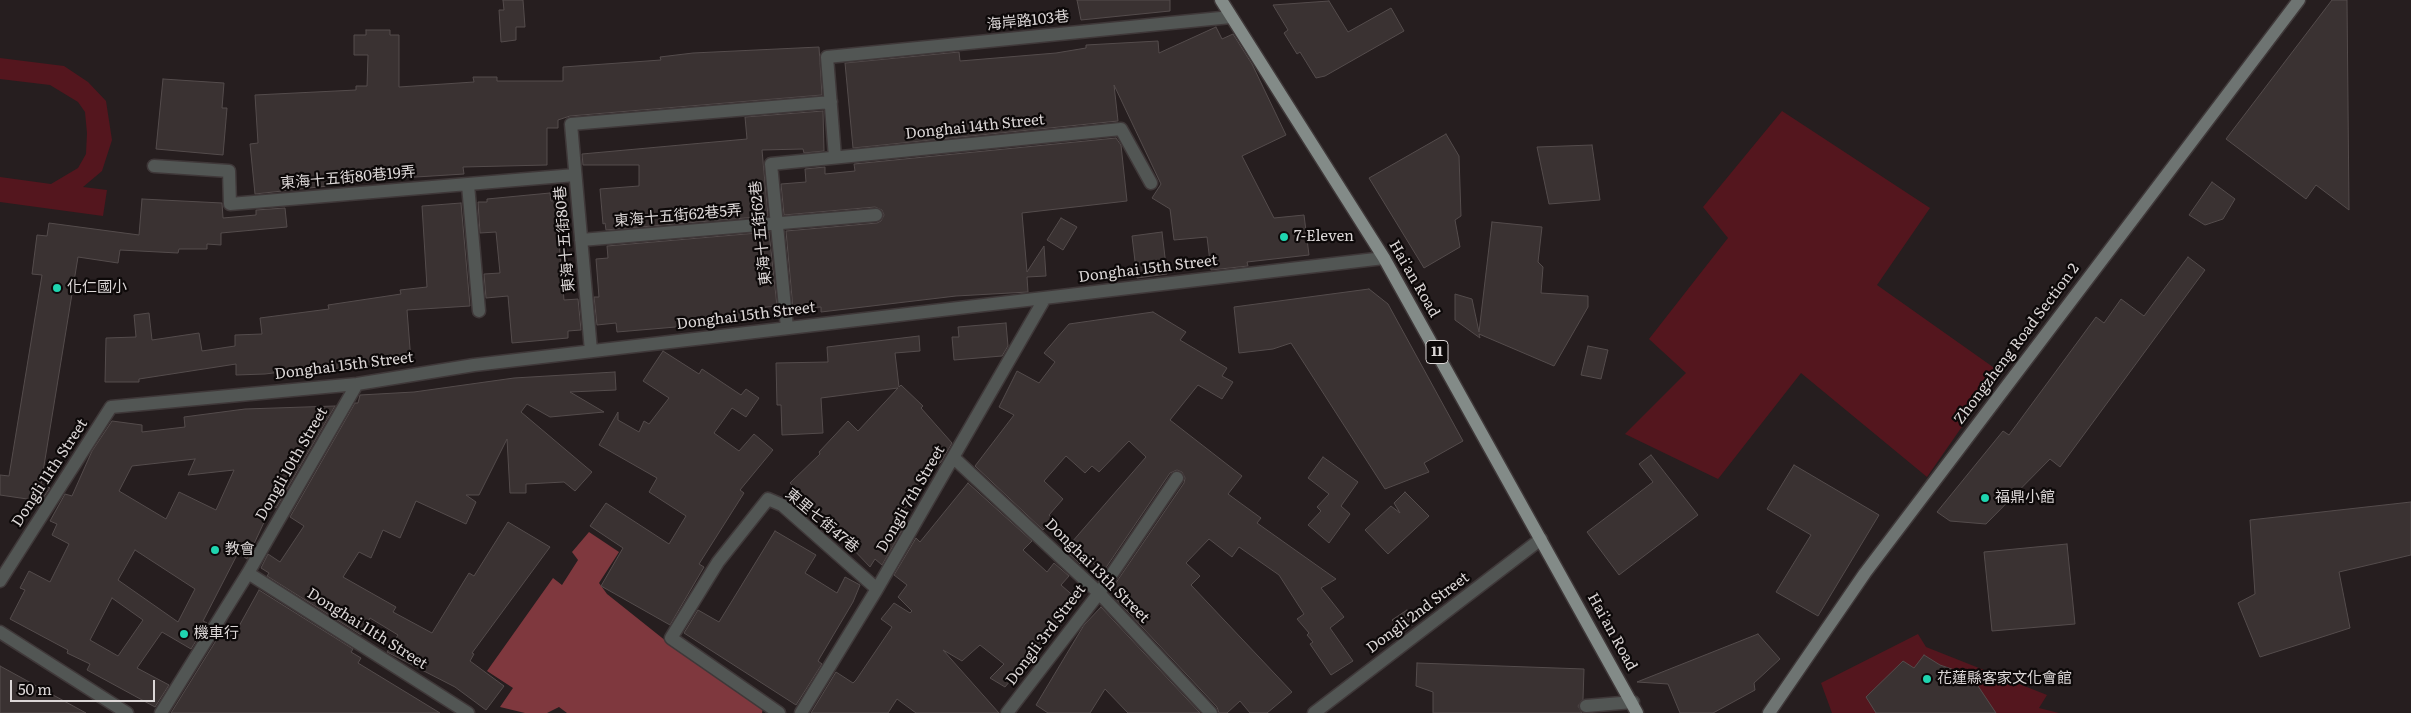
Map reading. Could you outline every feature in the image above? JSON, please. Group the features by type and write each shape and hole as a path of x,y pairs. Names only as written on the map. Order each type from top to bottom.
{"main road":[{"name":"Hai'an Road","path":"1221,0 1384,258 1635,707"}],"street":[{"name":"Zhongzheng Road Section 2","path":"1769,713 1865,573 2299,0"},
{"name":"海岸路103巷","path":"831,102 827,57 1231,17"},
{"name":"東海十五街80巷","path":"591,351 571,124 831,102"},
{"path":"831,102 835,157"},
{"name":"Donghai 14th Street","path":"770,164 1121,129 1151,183"},
{"name":"東海十五街62巷","path":"770,164 787,328"},
{"name":"東海十五街80巷19弄","path":"154,166 229,171 230,204 576,175"},
{"path":"468,185 479,311"},
{"name":"東海十五街62巷5弄","path":"581,240 876,216"},
{"name":"Donghai 15th Street","path":"111,407 357,384 474,365 1384,258"},
{"name":"Dongli 7th Street","path":"801,713 877,589 1045,298"},
{"name":"Dongli 10th Street","path":"161,713 248,573 357,384"},
{"name":"Dongli 11th Street","path":"0,581 111,407"},
{"name":"Donghai 13th Street","path":"954,458 1099,593 1211,713"},
{"name":"Dongli 3rd Street","path":"1007,713 1099,593 1177,478"},
{"name":"東里七街47巷","path":"779,713 671,638 718,562 768,498 782,505 877,589"},
{"name":"Dongli 2nd Street","path":"1314,713 1541,539"},
{"name":"Donghai 11th Street","path":"248,573 452,709 468,713"},
{"path":"0,632 127,713"},
{"path":"1586,706 1635,707"}],"shaded area":[{"path":"0,58 64,66 88,82 106,101 112,140 102,171 83,187 107,190 103,216 0,202 0,177 51,184 78,168 86,154 87,133 85,112 78,102 50,85 0,79"},
{"path":"1782,111 1930,208 1877,285 2000,372 1927,477 1801,373 1718,479 1625,434 1686,373 1649,339 1728,238 1703,207"},
{"path":"589,532 619,552 599,583 607,594 676,649 763,708 762,713 567,713 559,707 547,713 525,713 500,707 513,688 487,671 553,578 562,585 578,560 572,552"},
{"path":"1918,634 1926,647 2047,695 2039,708 2059,713 1832,713 1821,683"}],"building":[{"path":"503,0 523,0 525,27 516,27 516,40 501,42 499,10 504,10"},
{"path":"1077,0 1170,0 1170,11 1081,20"},
{"path":"2332,0 2347,0 2349,210 2316,185 2306,199 2226,139"},
{"path":"1329,1 1348,32 1391,8 1404,31 1325,76 1316,78 1300,52 1297,54 1284,33 1288,30 1273,5"},
{"path":"1216,27 1222,39 1233,34 1252,64 1286,135 1242,156 1274,218 1304,215 1309,255 1247,262 1248,266 1211,270 1207,237 1174,240 1170,209 1152,198 1161,184 1114,85 1118,121 853,148 845,63 959,52 960,61 1056,53 1086,48 1086,45 1158,41 1159,53"},
{"path":"366,30 390,30 390,35 399,35 399,87 474,82 473,77 497,77 497,81 563,81 563,67 661,60 660,57 693,53 819,47 822,95 570,116 558,120 558,128 547,128 547,165 463,167 464,174 336,182 337,185 255,194 250,144 258,143 255,95 356,90 356,86 367,86 368,55 354,55 354,35 366,35"},
{"path":"163,79 224,83 222,108 227,108 223,155 156,149"},
{"path":"823,111 824,151 804,153 803,149 762,150 768,216 606,230 605,223 603,224 600,189 639,186 639,165 583,165 582,154 747,139 745,117"},
{"path":"1446,134 1459,156 1461,216 1455,220 1460,247 1424,268 1369,178"},
{"path":"1116,138 1121,145 1127,201 1022,213 1027,272 1044,246 1046,276 1027,277 1028,292 956,296 821,312 821,307 793,309 786,231 877,223 881,221 884,215 882,210 875,207 784,215 781,184 806,182 805,169 825,167 825,174 855,171 854,164"},
{"path":"1592,145 1600,200 1549,204 1537,147"},
{"path":"2212,182 2235,199 2223,219 2205,225 2189,215"},
{"path":"550,193 551,201 561,200 564,233 558,233 564,300 578,299 581,330 568,331 568,338 512,343 508,296 486,298 484,274 500,273 496,232 480,233 478,202 487,202 487,199"},
{"path":"142,199 222,203 223,218 256,215 256,210 285,208 287,227 221,233 221,245 207,244 207,249 179,249 178,253 120,250 118,263 78,257 41,484 50,488 41,501 0,495 0,475 9,476 42,275 32,274 37,235 47,236 49,223 139,235"},
{"path":"461,203 470,306 407,310 411,361 321,370 321,367 265,374 236,375 236,364 139,379 139,382 105,382 106,338 136,337 134,315 149,313 152,340 199,333 202,351 235,346 235,335 262,334 260,318 329,309 328,305 401,294 400,290 427,287 422,206"},
{"path":"1061,218 1077,227 1063,250 1047,240"},
{"path":"1492,222 1542,227 1538,262 1543,267 1541,293 1588,296 1588,307 1554,366 1479,334 1480,338 1455,320 1455,294 1472,299 1479,332"},
{"path":"769,232 777,306 757,308 758,320 617,332 616,323 597,325 594,297 599,297 596,259 608,258 607,246"},
{"path":"1162,232 1167,274 1137,278 1132,236"},
{"path":"2188,257 2205,270 2060,467 2050,459 1986,524 1950,521 1937,512 2003,431 2009,435 2096,317 2104,323 2121,299 2144,316"},
{"path":"1369,289 1388,304 1463,441 1424,463 1429,472 1385,489 1291,343 1273,349 1239,353 1234,307"},
{"path":"1153,312 1186,332 1180,340 1227,368 1222,376 1233,382 1222,399 1198,385 1170,420 1242,476 1228,494 1261,518 1257,523 1336,579 1321,588 1344,617 1330,628 1353,661 1331,675 1310,644 1313,642 1307,635 1309,633 1297,619 1304,614 1279,575 1239,547 1232,557 1209,539 1186,563 1200,576 1191,585 1292,692 1267,713 1250,713 1240,701 1227,713 1219,713 1217,707 1112,595 1114,592 1111,590 1184,483 1185,478 1182,472 1177,470 1170,473 1103,572 1086,557 1080,564 1065,550 1146,457 1129,441 1099,472 1092,466 1085,473 1066,456 1044,481 1063,499 1049,515 1053,519 1043,530 975,466 1014,415 999,407 1017,371 1039,383 1055,362 1044,353 1069,324"},
{"path":"1006,323 1008,346 1002,356 954,360 952,337 959,337 958,327"},
{"path":"919,336 920,351 895,353 899,387 901,385 923,406 921,408 952,443 941,462 910,491 916,497 897,516 905,525 882,565 875,559 870,567 790,483 820,454 819,452 848,421 858,431 898,388 821,398 823,433 782,435 781,405 777,405 776,363 828,362 827,347"},
{"path":"1588,346 1608,350 1601,379 1581,375"},
{"path":"663,351 699,374 702,369 741,395 746,389 759,398 746,417 732,408 714,433 739,451 754,434 773,450 740,490 744,493 699,564 704,567 670,625 601,586 623,548 590,526 606,503 669,544 686,516 649,492 657,478 599,445 618,412 618,420 639,432 644,421 649,424 669,398 643,381"},
{"path":"615,372 616,390 570,392 604,412 550,417 527,404 521,412 592,472 575,491 564,482 526,484 526,493 510,493 507,439 479,495 466,495 476,502 466,524 416,501 400,538 383,530 371,558 359,552 343,577 396,607 393,612 432,633 469,573 474,576 508,522 550,547 472,653 474,654 470,661 504,686 486,710 455,687 387,652 398,635 370,618 361,635 267,576 269,573 261,568 268,554 280,562 304,526 290,517 355,403 358,403 360,395 414,392 514,378"},
{"path":"335,406 276,508 272,505 247,559 238,553 203,621 207,623 191,649 162,632 137,668 169,685 155,707 87,670 90,664 67,653 68,650 10,619 25,590 20,588 29,571 50,582 69,544 52,535 57,524 50,521 65,494 72,496 92,451 112,421 142,425 142,432 185,427 184,417 245,409","holes":["195,459 188,475 234,470 216,510 179,492 166,519 119,491 132,466","135,550 195,589 178,622 118,580","112,598 143,620 118,656 90,640"]},
{"path":"1651,455 1698,515 1619,575 1587,532 1653,482 1639,464"},
{"path":"1323,457 1358,482 1341,506 1350,514 1329,543 1308,525 1321,511 1317,507 1329,494 1308,478"},
{"path":"1794,465 1879,515 1818,616 1776,592 1811,535 1767,509"},
{"path":"968,483 1032,541 1023,550 1047,572 1054,563 1069,576 1061,585 1078,600 1005,687 990,678 1004,664 980,645 962,661 943,650 999,713 916,713 897,699 888,713 811,713 836,672 853,683 856,680 892,627 881,619 894,603 910,613 912,611 898,597 907,585 894,575 916,538 920,542"},
{"path":"1405,492 1429,516 1388,554 1365,530 1391,506 1400,513 1394,503"},
{"path":"2411,502 2411,555 2339,572 2350,628 2260,657 2238,603 2255,594 2250,520"},
{"path":"775,531 816,555 805,573 837,593 845,577 860,585 853,602 818,661 822,664 796,705 684,633 698,610 719,622"},
{"path":"2067,544 2075,624 1992,631 1984,552"},
{"path":"259,590 353,649 351,652 361,658 358,663 440,713 171,713 222,631 233,637"},
{"path":"1101,607 1200,713 1128,713 1105,689 1090,713 1048,713 1036,705 1084,625"},
{"path":"1407,610 1418,620 1404,632 1392,620"},
{"path":"1758,634 1780,659 1754,683 1755,690 1713,713 1680,713 1668,684 1637,682"},
{"name":"花蓮縣客家文化會館","path":"1924,655 1940,665 1960,672 1978,686 1996,713 1876,713 1866,697 1903,661 1914,668"},
{"path":"1417,663 1584,669 1583,699 1578,706 1582,713 1433,713 1433,692 1416,686"},
{"path":"0,666 86,713 0,713"}],"place":[{"name":"7-Eleven","path":"1284,237"},
{"name":"化仁國小","path":"57,288"},
{"name":"福鼎小館","path":"1985,498"},
{"name":"教會","path":"215,550"},
{"name":"機車行","path":"184,634"},
{"name":"花蓮縣客家文化會館","path":"1927,679"}]}
